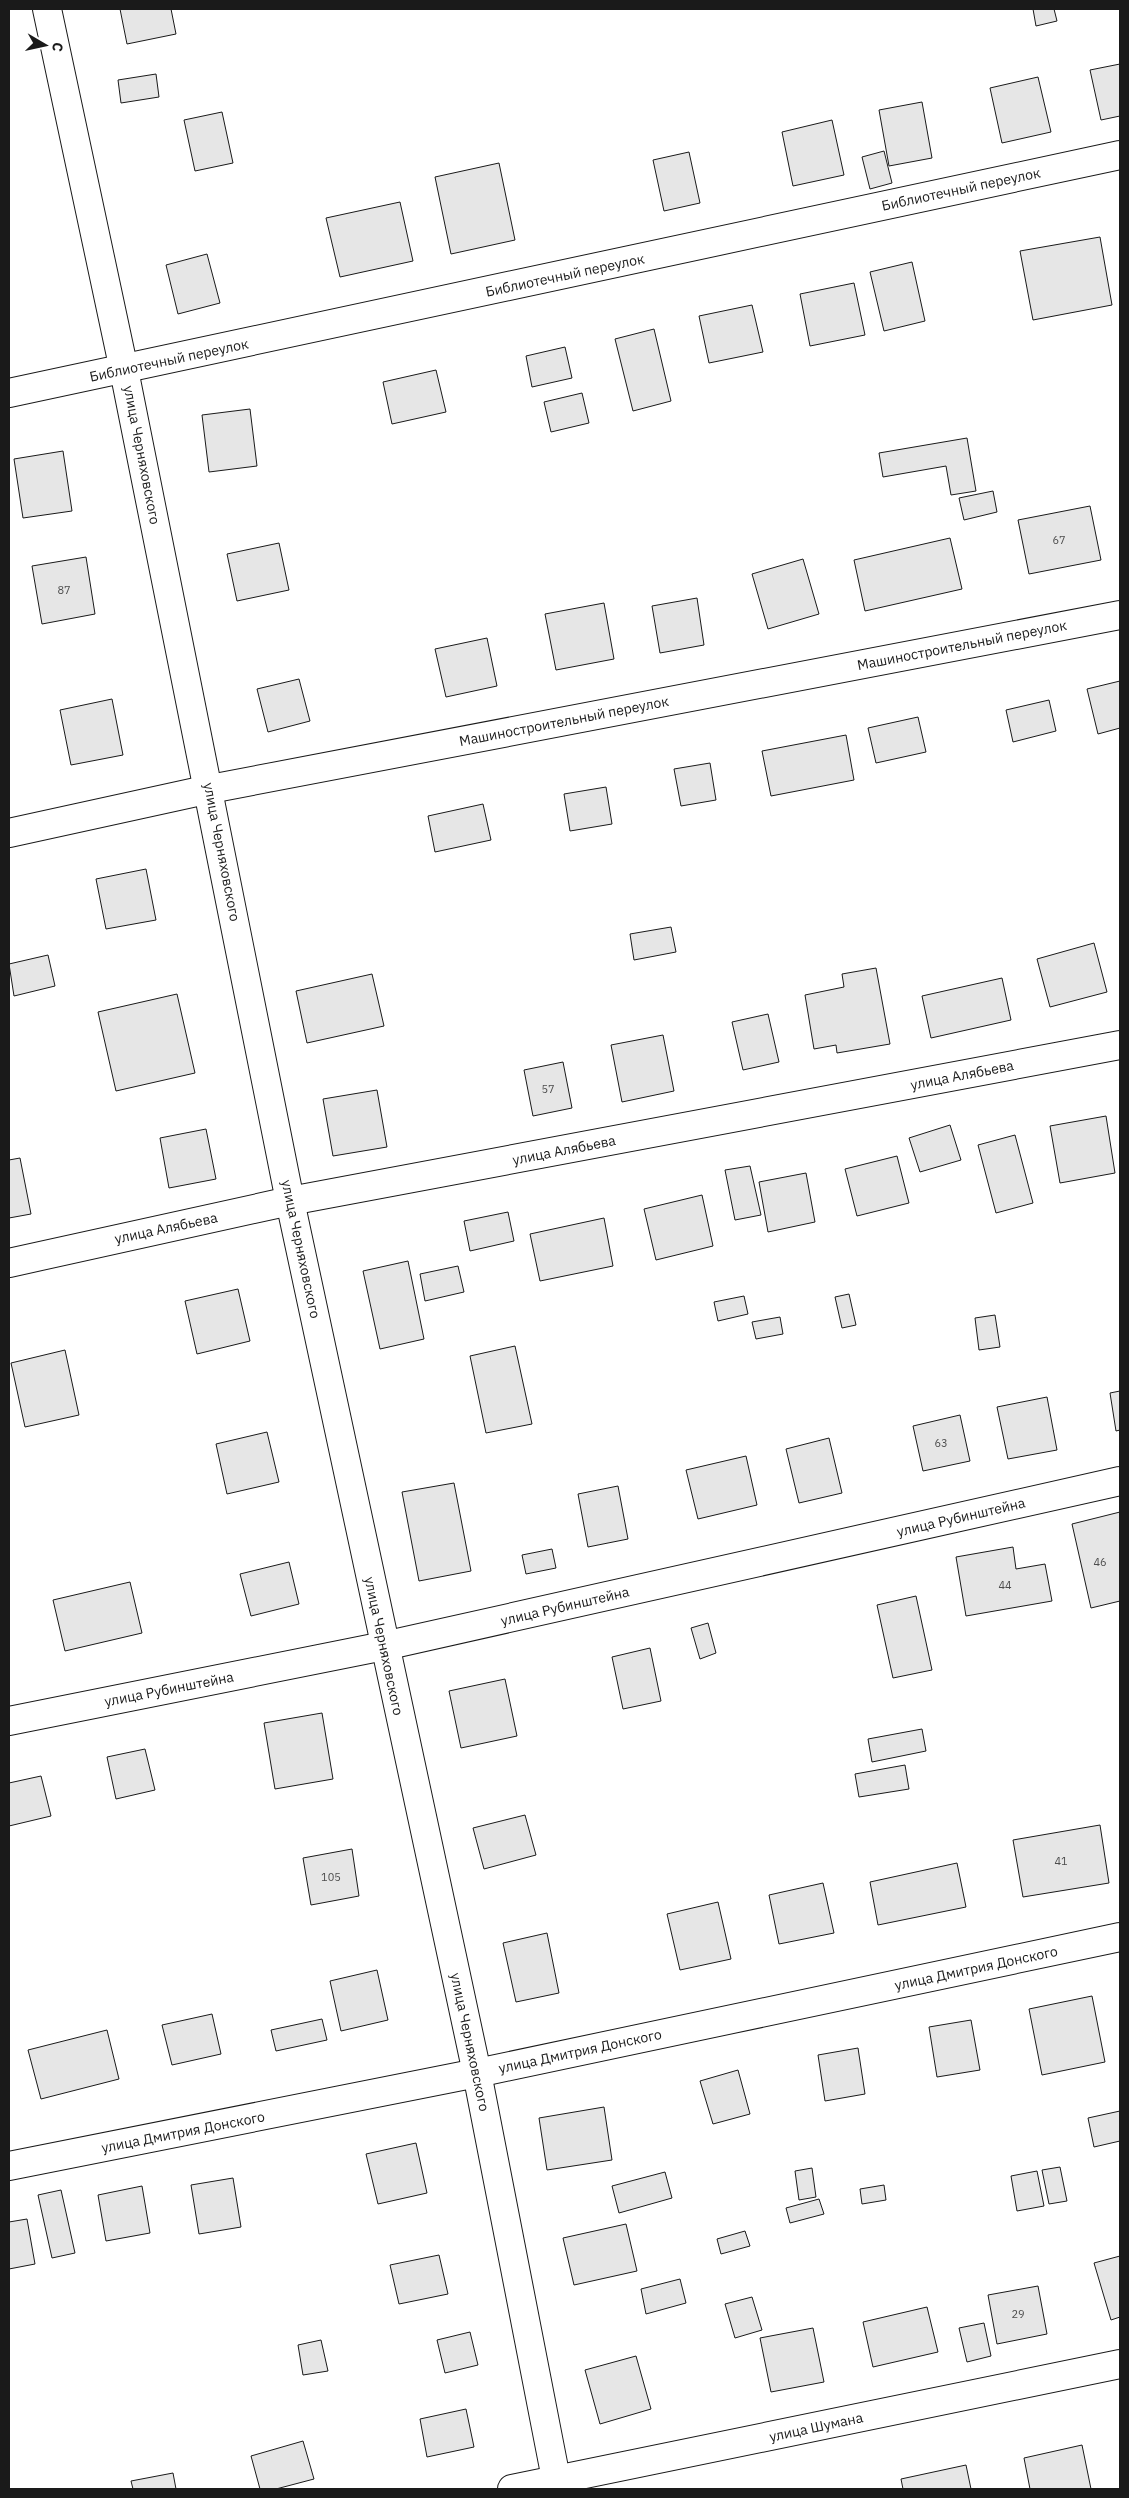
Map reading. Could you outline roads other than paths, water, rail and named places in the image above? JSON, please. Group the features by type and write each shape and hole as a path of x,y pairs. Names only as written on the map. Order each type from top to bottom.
{"street":[{"name":"улица Черняховского","path":"47,9 124,370 210,789 290,1201 477,2073 557,2485"},
{"name":"Библиотечный переулок","path":"9,393 124,370 1120,155"},
{"name":"Машиностроительный переулок","path":"9,833 210,789 1120,615"},
{"name":"улица Алябьева","path":"9,1263 290,1201 1120,1045"},
{"name":"улица Рубинштейна","path":"9,1721 384,1646 1120,1481"},
{"name":"улица Дмитрия Донского","path":"9,2166 477,2073 1120,1937"},
{"name":"улица Шумана","path":"512,2489 557,2485 1120,2364"}]}
